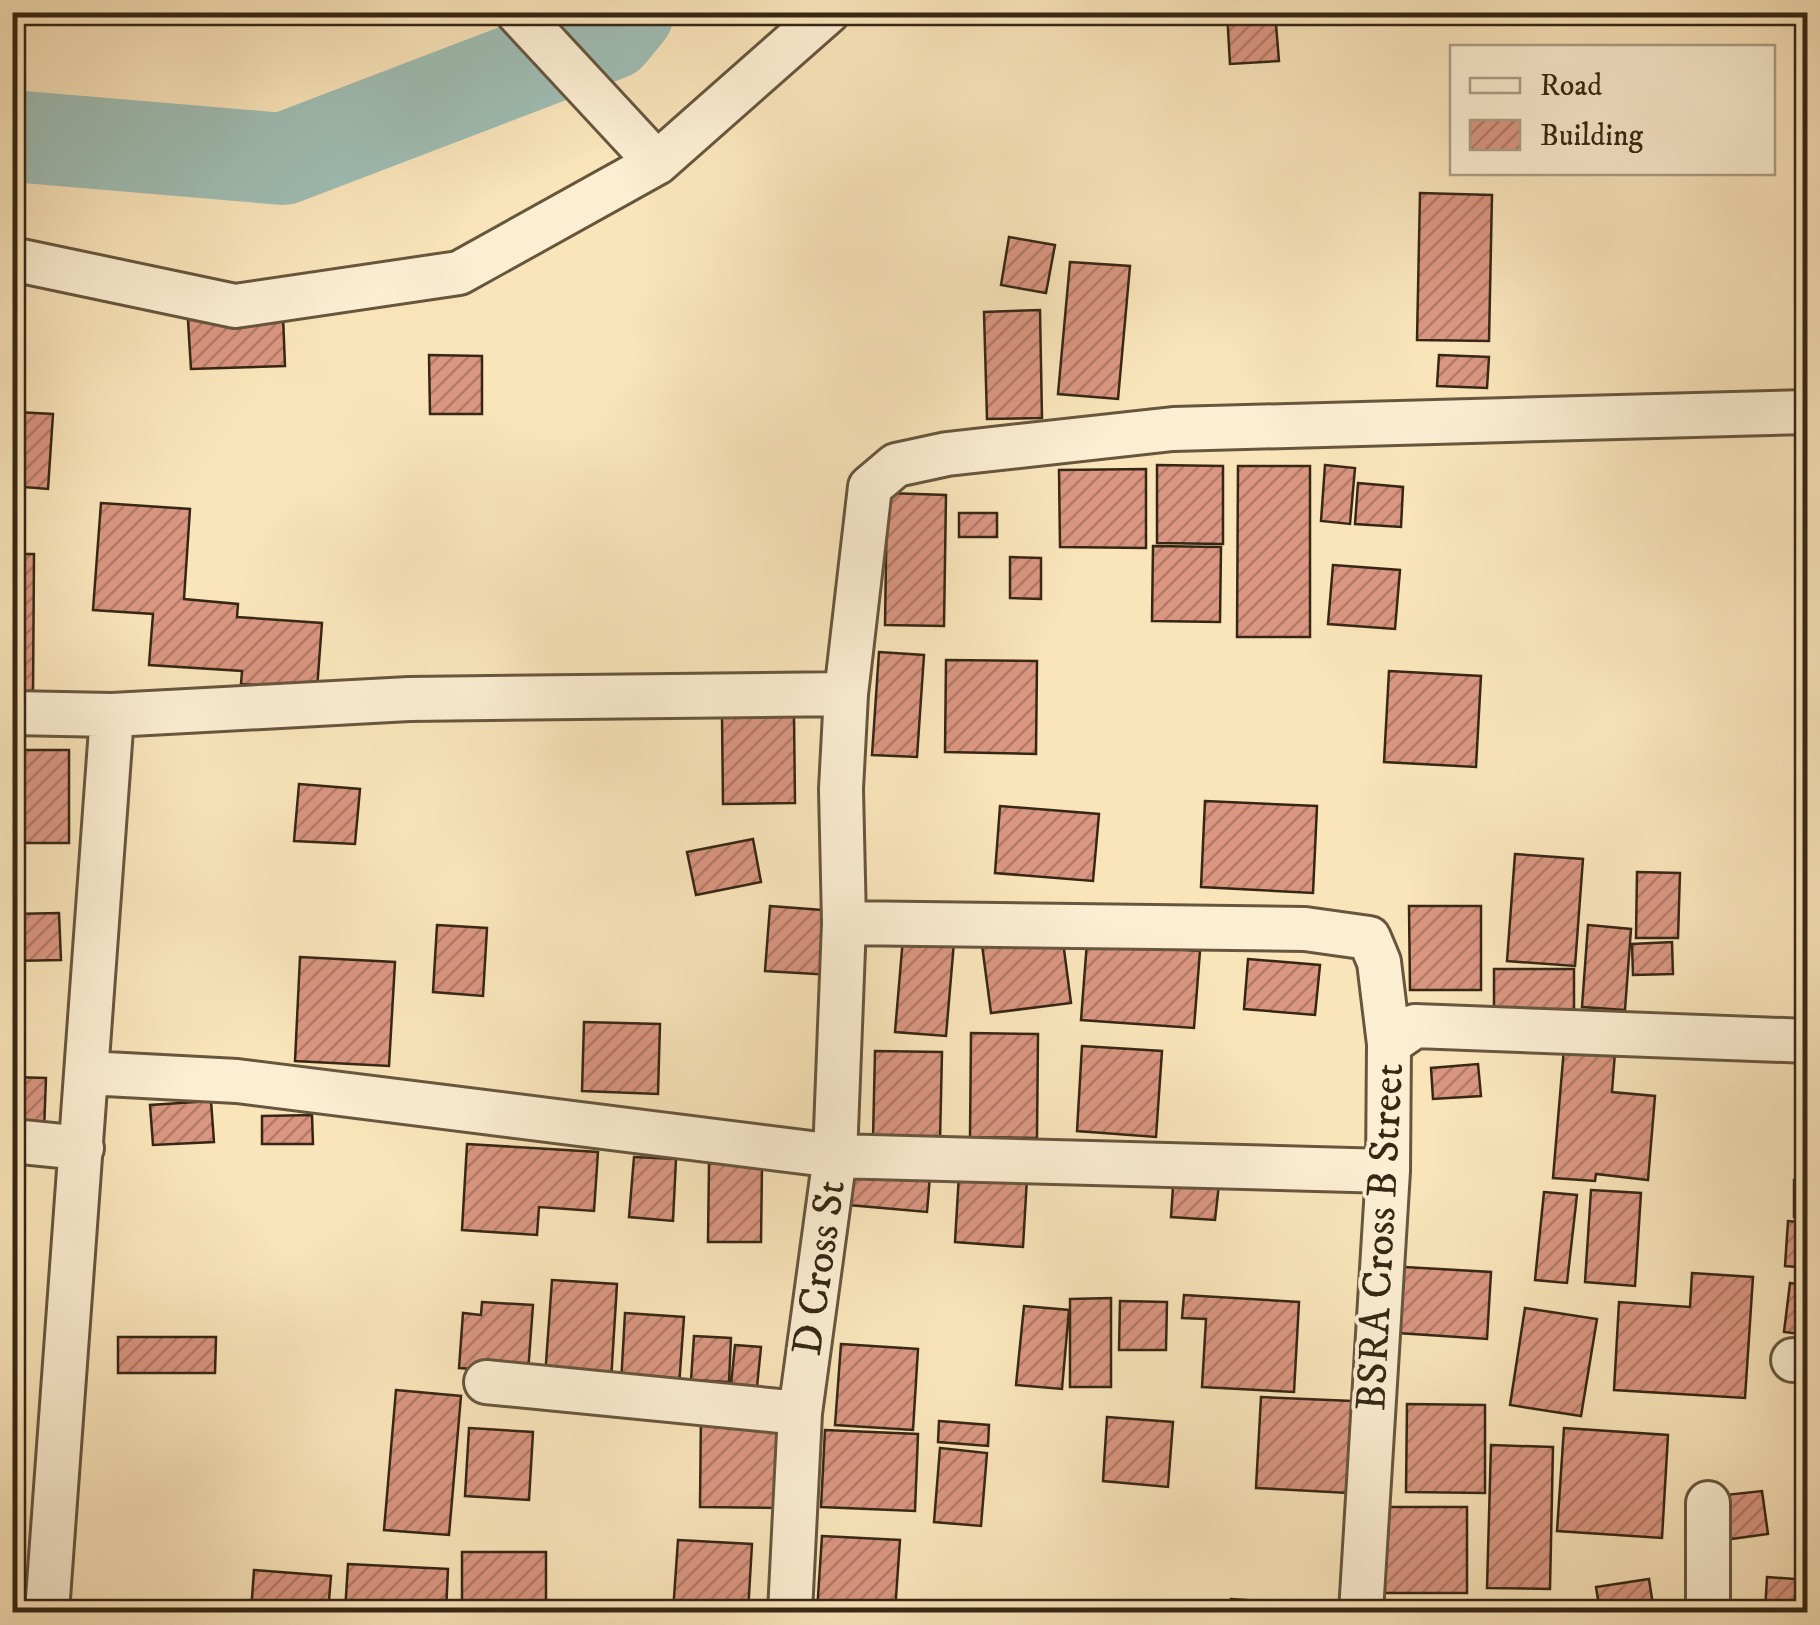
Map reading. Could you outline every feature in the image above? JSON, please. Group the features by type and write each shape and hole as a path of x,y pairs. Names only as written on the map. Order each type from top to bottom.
{"street":[{"path":"517,12 657,163"},
{"path":"12,260 235,306 459,273 657,163 828,12"},
{"name":"D Cross St","path":"790,1612 800,1413 834,1156 844,923 842,789 846,694 870,487 896,465 948,454 1172,429 1808,412"},
{"path":"12,713 112,715 409,700 846,694"},
{"path":"47,1612 112,715"},
{"path":"844,923 1305,929 1369,938 1379,962 1389,1044"},
{"name":"BSRA Cross B Street","path":"1361,1612 1388,1172 1389,1044 1415,1026 1808,1041"},
{"path":"86,1073 238,1081 834,1156 1388,1172"},
{"path":"12,1141 82,1148"},
{"path":"486,1382 800,1413"},
{"path":"1708,1504 1708,1612"}],"building":[{"path":"1227,12 1275,12 1279,61 1230,64"},
{"path":"1420,193 1492,195 1489,341 1417,340"},
{"path":"1009,237 1055,245 1046,293 1001,285"},
{"path":"1070,262 1130,266 1118,399 1058,394"},
{"path":"1040,310 1042,418 987,419 984,312"},
{"path":"283,316 285,366 191,369 188,320"},
{"path":"429,355 482,356 482,414 430,414"},
{"path":"1439,355 1489,357 1487,388 1437,386"},
{"path":"12,359 21,360 17,412 53,414 48,489 12,486"},
{"path":"1157,465 1223,466 1223,544 1157,543"},
{"path":"1325,465 1355,468 1350,524 1321,521"},
{"path":"1238,466 1310,466 1310,637 1237,637"},
{"path":"1146,469 1146,548 1060,547 1059,470"},
{"path":"1358,483 1403,487 1401,527 1355,524"},
{"path":"887,493 946,495 944,626 885,625"},
{"path":"101,503 190,509 184,599 238,604 237,617 322,623 317,689 241,684 242,671 149,665 153,614 93,610"},
{"path":"959,513 997,513 997,537 959,537"},
{"path":"1153,546 1221,547 1220,622 1152,621"},
{"path":"12,554 34,554 33,697 12,697"},
{"path":"1010,557 1041,558 1041,599 1010,598"},
{"path":"1333,565 1400,570 1395,629 1328,624"},
{"path":"879,652 924,655 917,757 872,755"},
{"path":"946,660 1037,661 1036,754 945,752"},
{"path":"1389,671 1481,676 1476,767 1384,762"},
{"path":"794,715 795,803 723,804 722,716"},
{"path":"12,750 69,750 69,843 12,843"},
{"path":"299,784 360,789 355,844 294,841"},
{"path":"1205,801 1317,806 1313,893 1201,887"},
{"path":"1000,806 1099,814 1093,881 995,873"},
{"path":"753,839 761,882 696,895 687,852"},
{"path":"1515,854 1583,859 1575,966 1507,961"},
{"path":"1637,872 1680,873 1678,938 1636,938"},
{"path":"770,906 835,911 832,975 765,971"},
{"path":"1409,906 1481,906 1481,990 1410,990"},
{"path":"59,913 61,960 12,961 12,914"},
{"path":"437,925 487,928 483,996 433,992"},
{"path":"1588,925 1631,929 1625,1010 1582,1007"},
{"path":"1062,934 1071,1003 991,1013 982,945"},
{"path":"903,938 954,942 946,1036 895,1032"},
{"path":"1087,942 1200,951 1194,1028 1081,1020"},
{"path":"1672,942 1673,974 1633,975 1632,944"},
{"path":"300,957 395,962 389,1066 295,1061"},
{"path":"1248,959 1320,965 1315,1015 1244,1009"},
{"path":"1494,969 1574,969 1574,1017 1494,1016"},
{"path":"584,1022 660,1024 658,1094 582,1091"},
{"path":"971,1033 1038,1034 1037,1138 970,1137"},
{"path":"1082,1046 1162,1051 1156,1137 1077,1131"},
{"path":"1564,1048 1615,1052 1612,1092 1655,1096 1648,1180 1596,1174 1595,1181 1553,1178"},
{"path":"875,1051 942,1052 940,1140 873,1139"},
{"path":"1478,1064 1481,1096 1433,1099 1431,1068"},
{"path":"12,1077 46,1078 44,1131 12,1130"},
{"path":"211,1101 214,1142 153,1145 150,1105"},
{"path":"312,1115 313,1144 262,1144 262,1116"},
{"path":"467,1144 598,1152 594,1211 539,1207 537,1235 462,1230"},
{"path":"634,1157 676,1159 673,1221 629,1217"},
{"path":"709,1163 762,1164 761,1242 708,1242"},
{"path":"852,1170 930,1176 927,1212 849,1205"},
{"path":"1174,1172 1220,1175 1215,1220 1171,1217"},
{"path":"959,1174 1027,1178 1023,1247 955,1242"},
{"path":"1794,1180 1808,1181 1808,1217 1794,1217"},
{"path":"1591,1190 1641,1193 1635,1286 1585,1282"},
{"path":"1544,1192 1577,1195 1567,1283 1535,1280"},
{"path":"1788,1221 1808,1223 1808,1268 1785,1266"},
{"path":"1387,1266 1491,1272 1487,1339 1383,1332"},
{"path":"1692,1273 1753,1277 1745,1398 1614,1390 1619,1302 1690,1307"},
{"path":"552,1280 617,1284 611,1381 545,1377"},
{"path":"1790,1283 1808,1285 1808,1335 1784,1332"},
{"path":"1184,1295 1299,1302 1294,1392 1202,1387 1206,1319 1182,1318"},
{"path":"1111,1298 1111,1387 1070,1387 1070,1299"},
{"path":"1120,1301 1167,1302 1166,1350 1119,1350"},
{"path":"482,1302 533,1305 528,1373 459,1368 463,1313 481,1315"},
{"path":"1024,1306 1069,1310 1062,1389 1016,1385"},
{"path":"1525,1308 1597,1319 1581,1416 1510,1405"},
{"path":"625,1313 684,1317 679,1386 621,1384"},
{"path":"694,1336 731,1338 729,1382 691,1380"},
{"path":"118,1337 216,1337 215,1373 118,1373"},
{"path":"841,1344 918,1349 913,1430 835,1425"},
{"path":"735,1345 761,1347 757,1387 731,1385"},
{"path":"396,1390 461,1396 449,1535 384,1530"},
{"path":"1261,1397 1352,1401 1348,1493 1256,1488"},
{"path":"1407,1404 1485,1405 1485,1493 1406,1492"},
{"path":"701,1409 778,1410 777,1508 700,1507"},
{"path":"1107,1417 1173,1422 1168,1487 1103,1481"},
{"path":"939,1421 989,1425 988,1446 938,1442"},
{"path":"469,1428 533,1432 529,1500 465,1496"},
{"path":"1564,1428 1668,1435 1662,1538 1557,1531"},
{"path":"825,1430 918,1434 915,1511 821,1507"},
{"path":"1491,1445 1553,1447 1550,1589 1487,1588"},
{"path":"940,1448 987,1453 981,1526 934,1522"},
{"path":"1762,1491 1768,1534 1731,1539 1725,1495"},
{"path":"1376,1507 1467,1507 1467,1593 1377,1593"},
{"path":"822,1536 900,1540 895,1612 817,1612"},
{"path":"678,1540 752,1544 748,1612 673,1612"},
{"path":"462,1552 546,1552 546,1612 462,1612"},
{"path":"348,1564 448,1569 446,1612 345,1612"},
{"path":"254,1570 331,1576 328,1612 251,1612"},
{"path":"1767,1577 1808,1580 1808,1612 1765,1612"},
{"path":"1649,1579 1654,1612 1600,1612 1596,1587"},
{"path":"1231,1599 1322,1605 1321,1612 1230,1612"},
{"path":"552,1606 661,1611 661,1612 552,1612"}],"waterway":[{"path":"12,136 283,159 610,34 628,12"}]}
